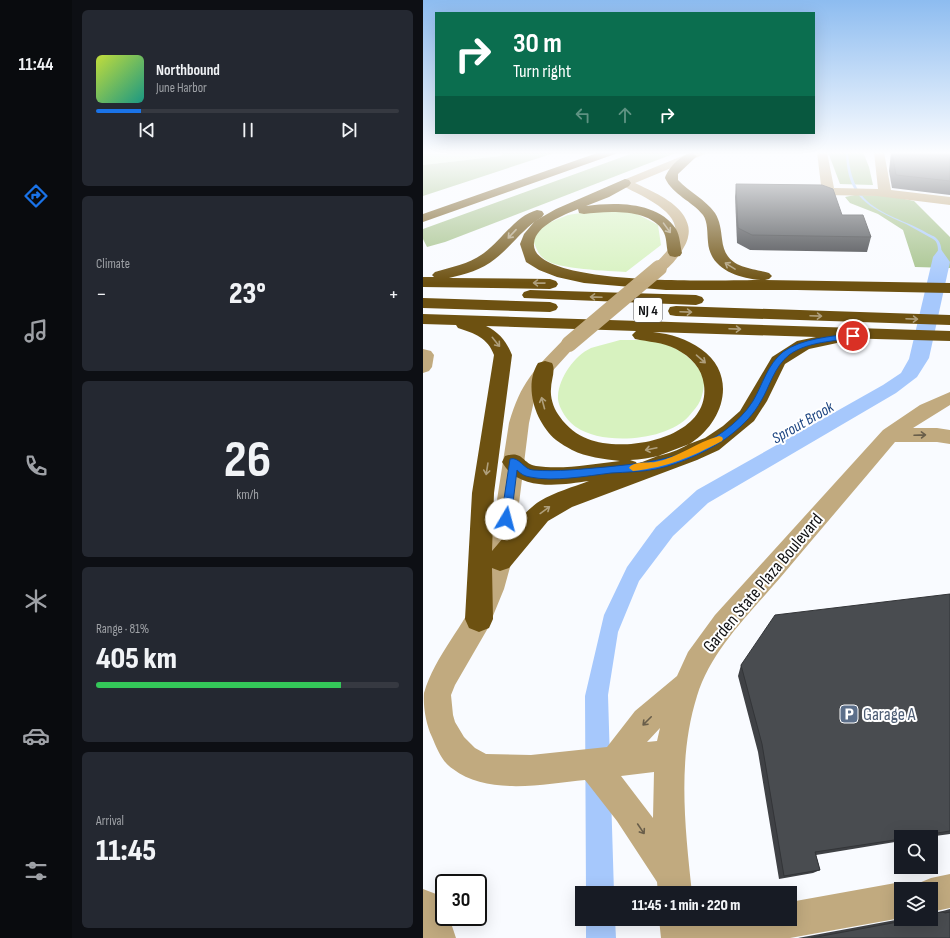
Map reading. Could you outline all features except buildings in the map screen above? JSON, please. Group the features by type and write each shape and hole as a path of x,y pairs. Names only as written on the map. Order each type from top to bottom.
{"highway":[{"path":"423,207 456,196"},
{"path":"423,218 486,196"},
{"path":"423,277 450,273 478,264 491,255 517,228 532,217 584,196"},
{"path":"603,196 557,214 539,225 527,240 527,250 532,260 543,268 552,272 574,276 662,284"},
{"path":"689,196 700,204 710,215 715,227 715,248 722,260 741,271 797,285 950,336"},
{"path":"539,225 560,216 585,210 604,208 632,210 654,216 665,224 671,233 675,252"},
{"path":"423,282 797,285"},
{"path":"500,560 547,508 564,500 689,454 712,444 747,416 757,401 773,367 787,354 803,345 824,340 878,312 950,288"},
{"name":"NJ 4","path":"423,292 764,302 950,320"},
{"path":"423,319 570,323 878,312 950,297"},
{"name":"NJ 4","path":"423,303 878,312 950,308"},
{"path":"449,320 481,330 493,337 500,346 503,355 483,493 479,619"},
{"path":"545,367 541,391 545,410 552,423 562,434 586,448 619,452 653,449 684,437 704,420 710,410 713,404 715,388 712,374 700,357 682,345 651,336 570,323"},
{"path":"513,462 525,472 538,475 564,475 657,465"}],"street":[{"path":"651,196 659,200 677,214 682,223 683,232 680,244 675,252 659,268 569,344 545,367 530,390 523,407 519,423 500,560 492,589 479,619 445,676 437,695 438,715 453,748 464,759 485,769 514,771 549,769 671,755"},
{"path":"905,196 950,201"},
{"path":"423,354 425,354 423,367"},
{"name":"Garden State Plaza Boulevard","path":"674,885 667,809 668,782 675,724 687,686 698,662 725,622 890,435 921,413 946,405"},
{"path":"890,435 937,435 950,437"},
{"path":"604,762 645,721 687,686"},
{"path":"604,762 619,797 674,885"},
{"path":"938,894 950,891"},
{"path":"692,938 894,901"},
{"path":"423,907 432,918 438,938"},
{"path":"678,926 679,938"}],"green space":[{"path":"515,196 565,196 445,242 427,247 423,239 423,229"},
{"path":"891,196 914,201 950,237 950,268 915,267 903,230 878,214 850,203 845,197"},
{"path":"605,209 635,213 658,225 661,245 626,272 560,266 546,260 539,254 533,240 541,226 568,215"},
{"path":"620,340 647,340 663,343 683,353 695,364 703,376 704,383 701,399 697,407 679,424 666,431 651,435 634,438 618,438 602,437 588,433 576,427 566,417 559,404 558,396 564,375 573,362 591,348"}],"water":[{"path":"940,248 950,262 929,358 917,377 896,393 708,503 673,536 639,581 618,632 608,695 614,886 586,886 585,696 604,615 627,567 656,527 697,490 883,385 901,373 909,359 933,257"},
{"path":"586,926 615,926 616,938 586,938"}],"waterway":[{"name":"Sprout Brook","path":"860,196 876,209 923,231 935,239 939,244 940,253"}],"slow traffic":[{"path":"633,468 657,465 689,454 712,444 719,439"}],"place":[{"name":"Garage A","path":"849,714"}],"route":[{"path":"506,519 513,462 525,472 531,474 564,475 657,465 689,454 712,444 747,416 757,401 773,367 787,354 803,345 824,340 853,336"}]}
